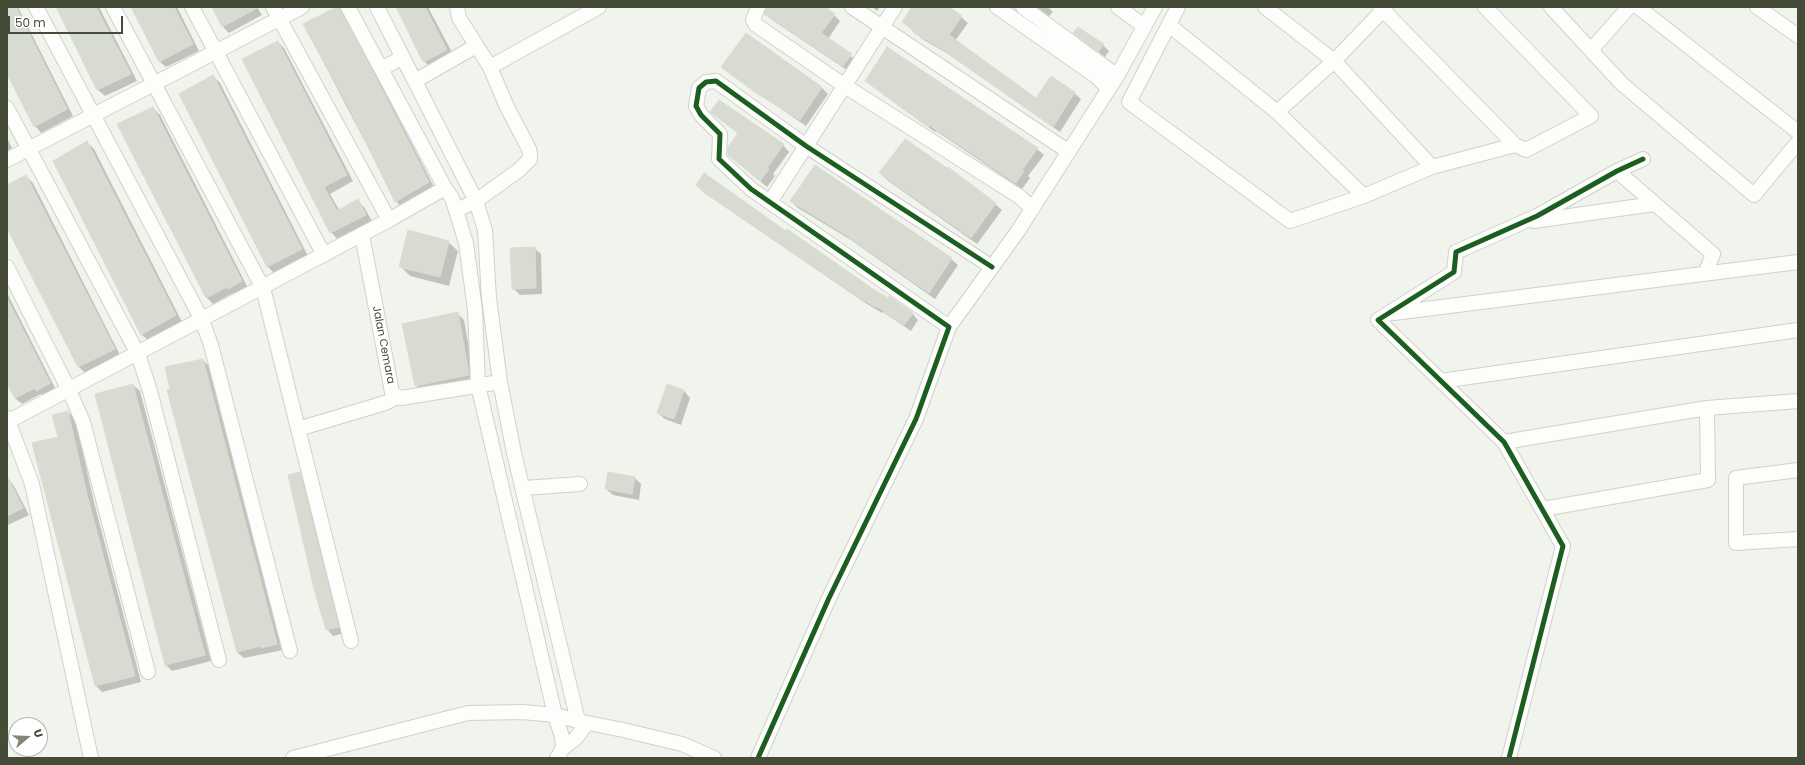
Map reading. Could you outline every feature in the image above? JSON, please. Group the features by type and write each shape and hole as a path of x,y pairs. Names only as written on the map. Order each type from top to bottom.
{"street":[{"path":"36,7 92,116 202,320 213,352 290,651"},
{"path":"113,7 263,288 351,641"},
{"path":"192,7 324,255"},
{"path":"7,160 216,51 276,13 302,7"},
{"path":"348,7 445,188 452,198 457,210 466,243 475,310 478,385 555,714 562,737 561,754"},
{"path":"377,7 476,201 485,230 489,298 500,382 524,488 582,722 576,738 561,754"},
{"path":"456,7 459,18 490,67 507,107 529,149 530,160 519,170 476,201 457,210"},
{"path":"490,67 599,7"},
{"path":"758,7 753,20 756,25 845,86 1020,197 1032,208"},
{"path":"852,7 1068,152"},
{"path":"770,202 895,7"},
{"path":"997,7 1097,77 1109,88"},
{"path":"1014,19 1023,7 1117,76"},
{"path":"1118,7 1160,42"},
{"path":"758,758 828,598 916,419 949,327 1032,208 1117,76 1155,7 1173,17 1364,196"},
{"path":"1264,7 1334,61 1432,167"},
{"path":"1276,112 1334,61 1383,8 1515,144 1526,150 1591,116 1485,7"},
{"path":"1551,7 1622,84 1754,195 1798,142"},
{"path":"1591,50 1629,7"},
{"path":"1638,7 1798,132"},
{"path":"1757,7 1798,36"},
{"path":"276,13 389,220"},
{"path":"1173,17 1129,102 1290,221 1364,196 1432,167 1515,144"},
{"path":"415,81 476,46"},
{"path":"381,69 402,57"},
{"path":"949,327 751,189 719,159 720,134 701,115 696,106 699,88 706,82 716,81 806,146 992,267"},
{"path":"7,108 138,354 150,392 218,660"},
{"path":"1509,758 1563,546 1504,442 1378,320 1454,272 1456,252 1521,223 1617,171 1643,159"},
{"path":"1617,171 1713,254 1705,274"},
{"path":"91,758 32,484 8,420 69,390 263,288 362,235 445,188"},
{"path":"1521,223 1654,204"},
{"name":"Jalan Cemara","path":"362,235 392,392 397,397 401,398 500,382"},
{"path":"1389,313 1798,262"},
{"path":"7,267 69,390 83,422 148,672"},
{"path":"1441,381 1798,330"},
{"path":"298,429 385,403 397,397"},
{"path":"1504,442 1707,408 1798,401"},
{"path":"1543,509 1708,480 1707,408"},
{"path":"1798,470 1736,478 1736,544 1798,539"},
{"path":"524,488 580,484"},
{"path":"293,758 468,713 522,712 555,714 582,722 682,744 714,758"}],"building":[{"path":"7,7 16,7 67,109 34,127 7,74"},
{"path":"56,7 96,7 131,74 97,90"},
{"path":"131,7 174,7 193,44 159,62"},
{"path":"212,7 259,7 222,27"},
{"path":"337,7 340,7 429,182 395,202 348,106 303,24"},
{"path":"396,7 425,7 447,50 423,62"},
{"path":"766,7 825,7 835,14 821,33 852,54 843,66 764,14"},
{"path":"912,7 949,7 962,16 949,35 1036,98 1051,76 1075,92 1053,127 940,48 914,33 915,31 902,22"},
{"path":"1078,27 1104,44 1098,52 1073,33"},
{"path":"746,33 822,87 800,120 756,93 721,67"},
{"path":"278,41 347,175 324,187 337,211 358,199 366,215 330,233 242,59"},
{"path":"887,47 1038,148 1022,170 1024,171 1016,183 929,125 928,127 865,81"},
{"path":"213,75 302,249 267,267 179,94"},
{"path":"719,100 784,144 767,168 769,169 760,181 728,155 728,147 738,133 710,112"},
{"path":"153,107 242,281 228,289 227,287 206,298 117,124"},
{"path":"905,139 947,168 948,167 996,203 971,238 879,173"},
{"path":"87,141 176,315 141,335 53,161"},
{"path":"815,165 952,258 929,293 844,234 790,201"},
{"path":"704,173 786,231 787,229 873,289 888,298 889,296 913,313 904,325 876,306 875,307 860,298 708,195 696,185"},
{"path":"26,175 115,349 78,367 7,228 7,185"},
{"path":"408,230 449,241 440,277 399,267"},
{"path":"535,247 536,288 512,289 510,248"},
{"path":"7,298 50,383 36,391 35,388 15,398 7,384"},
{"path":"458,312 469,375 415,386 402,324"},
{"path":"203,359 277,644 237,652 167,390 170,389 165,367"},
{"path":"133,384 205,655 165,665 95,394"},
{"path":"667,384 684,390 674,419 657,413"},
{"path":"68,411 87,495 135,676 95,686 32,443 58,437 52,415"},
{"path":"300,472 339,627 326,630 314,589 288,475"},
{"path":"608,472 635,477 632,494 605,489"},
{"path":"7,476 23,508 7,516"}],"cycle path":[{"path":"758,758 829,598 916,419 949,327 751,189 719,159 720,134 701,115 696,106 699,88 706,82 716,81 806,146 992,267"},
{"path":"1509,758 1563,546 1504,442 1378,320 1454,272 1456,252 1537,216 1617,171 1643,159"}]}
